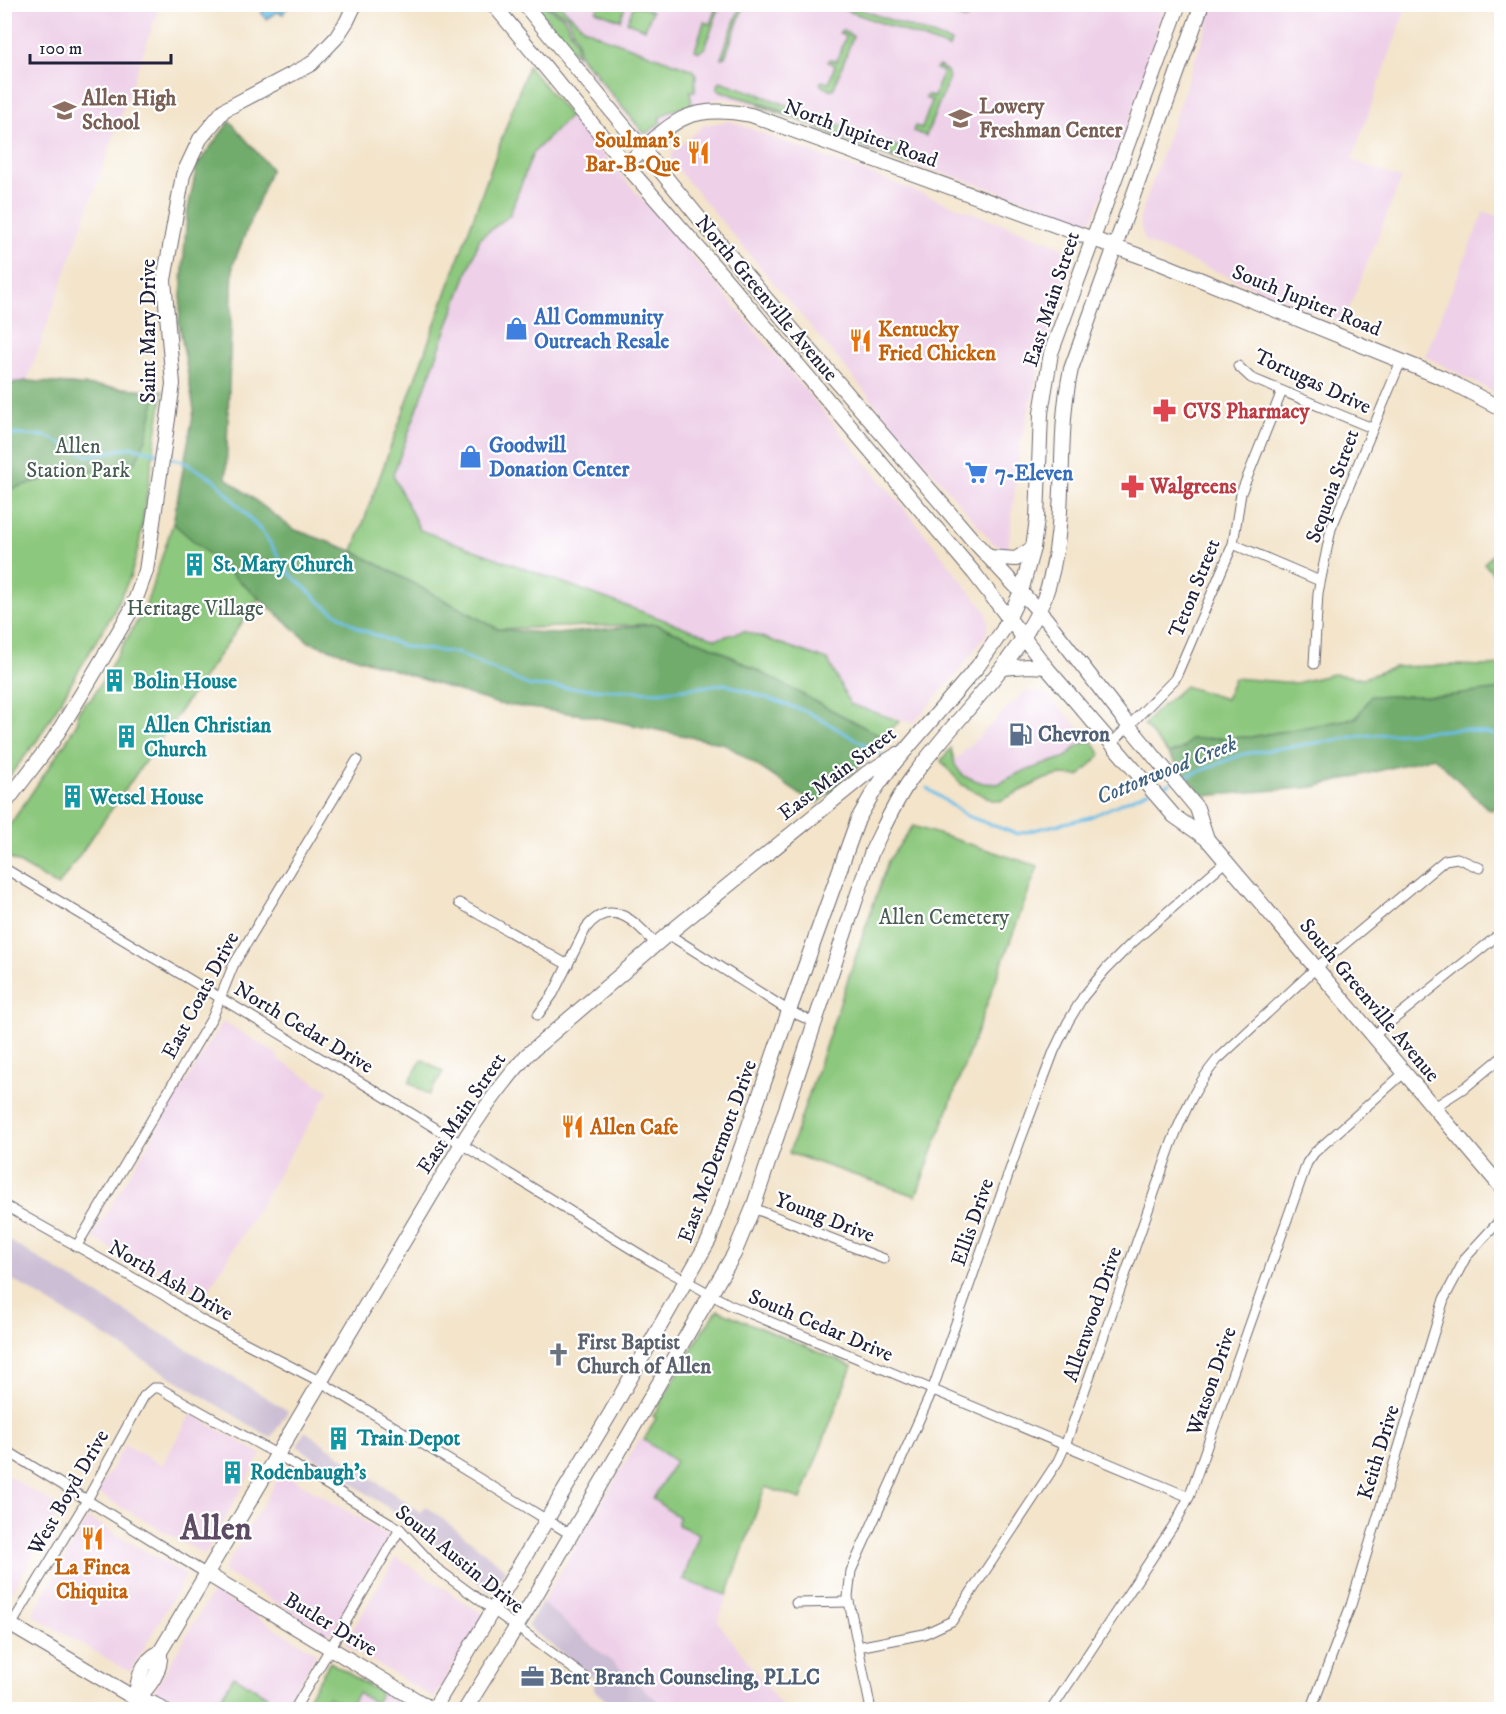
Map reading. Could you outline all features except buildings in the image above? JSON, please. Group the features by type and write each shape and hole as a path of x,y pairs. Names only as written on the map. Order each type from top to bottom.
{"main road":[{"name":"Saint Mary Drive","path":"4,805 52,742 132,609 148,564 172,396 173,368 164,280 181,185 187,166 200,139 224,110 311,63 336,38 354,4"},
{"name":"North Greenville Avenue","path":"493,4 626,165 974,573 1009,619"},
{"name":"North Greenville Avenue","path":"524,4 745,274 1021,592"},
{"name":"East Main Street","path":"138,1706 158,1668 161,1660 160,1652 461,1145 492,1097 527,1055 668,934 867,774 883,762 905,751 978,666 1009,619 1021,592 1033,548 1037,519 1038,459 1043,397 1051,353 1179,4"},
{"name":"East Main Street","path":"814,1022 872,851 891,812 911,779 1002,668 1039,610 1055,558 1060,524 1061,447 1065,400 1076,353 1202,4"},
{"path":"1172,24 1192,31"},
{"name":"North Jupiter Road","path":"626,165 673,123 687,116 709,110 740,113 1093,238"},
{"name":"South Jupiter Road","path":"1093,238 1459,385 1502,409"},
{"path":"1043,397 1065,400"},
{"path":"989,557 1016,559 1033,548"},
{"name":"South Greenville Avenue","path":"1021,592 1039,610 1129,726 1197,808 1207,839"},
{"name":"South Greenville Avenue","path":"1009,619 1046,667 1174,816 1207,839 1433,1108 1499,1181"},
{"path":"1002,668 1046,667"},
{"name":"East McDermott Drive","path":"433,1709 547,1520 710,1240 858,819 874,791 905,751"},
{"path":"465,1710 516,1628 734,1254 753,1208 814,1022"},
{"name":"Butler Drive","path":"207,1574 433,1709"},
{"path":"7,1628 138,1706 154,1704 164,1710"}],"street":[{"name":"Sequoia Street","path":"1314,664 1318,593 1331,529 1401,361"},
{"name":"Tortugas Drive","path":"1238,366 1251,378 1372,428"},
{"name":"Teton Street","path":"1112,742 1175,679 1233,544 1241,493 1282,391"},
{"path":"1233,544 1320,580"},
{"name":"East Coats Drive","path":"76,1247 213,1016 233,966 357,760"},
{"name":"Allenwood Drive","path":"858,1647 924,1634 952,1621 1058,1461 1172,1142 1188,1101 1203,1077 1217,1060 1316,968 1445,860 1457,858 1480,868"},
{"name":"Ellis Drive","path":"858,1647 849,1602 851,1571 932,1391 1054,1051 1083,997 1106,969 1133,942 1226,861"},
{"name":"North Cedar Drive","path":"4,868 461,1145"},
{"path":"459,903 568,965"},
{"path":"538,1015 553,994 586,928 601,915 612,913 623,915 642,927 656,945"},
{"path":"1373,1036 1502,932"},
{"path":"668,934 789,1011 814,1022"},
{"path":"1433,1108 1467,1086 1502,1057"},
{"name":"Watson Drive","path":"1051,1710 1177,1520 1188,1497 1307,1163 1314,1153 1404,1073"},
{"name":"South Cedar Drive","path":"461,1145 687,1282 768,1322 1188,1497"},
{"name":"North Ash Drive","path":"4,1206 162,1294 201,1320 321,1382 570,1534"},
{"name":"Young Drive","path":"753,1208 884,1259"},
{"name":"Keith Drive","path":"1311,1710 1337,1647 1351,1605 1444,1299 1466,1257 1502,1218"},
{"name":"South Austin Drive","path":"144,1396 153,1388 159,1389 278,1455 400,1529 436,1568 586,1678"},
{"name":"West Boyd Drive","path":"7,1628 87,1500 144,1396"},
{"path":"4,1449 207,1574"},
{"path":"294,1710 400,1529"},
{"path":"796,1603 849,1602"},
{"path":"858,1647 871,1710"}],"shaded area":[{"name":"Allen High School","path":"4,5 160,5 27,381 5,384"},
{"name":"Lowery Freshman Center","path":"533,5 1165,5 1156,29 1159,35 1119,149 1093,218 1085,223 1063,217 1029,201 939,172 903,164 815,126 746,102 721,98 679,111 650,135 642,134"},
{"path":"1214,5 1407,5 1352,160 1401,179 1343,324 1145,242 1139,220"},
{"path":"570,116 733,304 913,519 986,611 987,633 960,670 913,723 850,704 827,660 744,631 716,639 420,530 393,475 480,238 504,221 514,205 533,153"},
{"path":"730,121 1061,246 1072,267 1042,357 1020,446 1008,549 993,543 675,166 671,157 673,152 704,125"},
{"path":"1484,211 1501,218 1501,396 1425,356"},
{"path":"1025,691 1045,693 1092,741 1078,745 1066,757 1019,773 998,784 983,783 963,776 954,761"},
{"path":"223,1021 278,1055 276,1058 329,1091 205,1296 157,1266 152,1273 92,1237"},
{"path":"5,1238 288,1411 271,1438 5,1275"},
{"path":"191,1414 261,1454 205,1555 97,1493 125,1445 162,1465"},
{"path":"305,1431 421,1513 426,1506 506,1569 490,1593 400,1516 297,1446"},
{"path":"640,1438 675,1461 653,1499 678,1517 679,1525 699,1534 683,1580 727,1595 718,1622 784,1709 668,1709 542,1603"},
{"path":"282,1472 389,1536 330,1635 223,1571"},
{"path":"5,1474 61,1508 6,1602 4,1601"},
{"path":"88,1518 186,1575 130,1672 32,1615"},
{"path":"396,1557 484,1615 434,1698 344,1644"},
{"path":"213,1591 317,1653 283,1709 181,1709 153,1692"},
{"path":"542,1603 668,1709 616,1709 594,1690 594,1678 527,1626"},
{"path":"330,1662 408,1709 301,1710"}],"green space":[{"path":"599,4 626,5 620,20 596,11"},
{"path":"741,4 744,5 725,57 721,58"},
{"path":"533,5 542,5 564,17 576,42 577,55 554,29 554,26"},
{"path":"546,5 560,5 586,30 693,70 696,74 695,91 690,91 692,105 672,110 659,118 661,122 644,133 595,74 598,74 592,67 592,71 580,56 577,40 567,16"},
{"path":"634,5 652,11 645,29 627,22"},
{"path":"717,5 720,5 705,48 699,52 695,50 704,22 710,24"},
{"path":"832,5 849,5 951,42 949,48"},
{"path":"968,5 976,5 971,16 965,19 958,17 957,10 965,13"},
{"path":"842,30 853,36 834,88 831,90 820,83 822,81 829,83 835,65 828,62 830,59 837,61 846,36 839,33"},
{"path":"528,66 570,116 533,153 509,216 480,238 393,475 420,530 716,639 744,631 828,660 850,704 900,721 890,730 888,740 713,647 655,624 498,629 353,551"},
{"path":"939,66 947,71 949,78 926,136 913,131 915,126 922,128 932,101 925,98 927,95 934,97 943,72 936,69"},
{"path":"720,81 912,151 916,155 916,160 894,156 793,114 724,92 717,89"},
{"path":"759,104 816,125 875,152 914,162 909,165 874,153 759,106"},
{"path":"230,121 271,169 233,265 226,478 293,529 353,551 498,629 556,634 655,624 713,647 888,740 818,803 807,799 725,744 584,715 498,704 309,642 173,523 194,410 179,323 187,214 197,165"},
{"name":"Allen Station Park","path":"27,381 163,391 139,545 131,575 113,613 38,739 5,782 5,384"},
{"path":"27,381 157,391 146,439 135,463 45,479 5,491 5,384"},
{"name":"Heritage Village","path":"173,523 259,598 58,886 5,855 5,832 64,745 78,721 77,714 85,702 90,701 145,608"},
{"path":"1501,548 1501,583 1484,563"},
{"path":"1501,665 1501,689 1448,696 1356,718 1251,737 1191,739 1184,748 1168,754 1144,725 1185,686 1226,699 1234,678 1296,683 1333,674 1364,678 1394,667"},
{"path":"1501,689 1501,808 1489,810 1434,757 1314,787 1203,796 1168,754 1184,748 1191,739 1251,737 1356,718 1371,696 1448,696"},
{"path":"1092,741 1101,754 1080,776 1060,775 1045,779 1000,801 992,800 962,785 941,761 951,748 955,765 963,776 983,783 998,784 1019,773 1066,757 1078,745"},
{"name":"Allen Cemetery","path":"913,826 1038,866 916,1196 789,1153 888,861"},
{"path":"422,1059 443,1072 429,1095 409,1082"},
{"path":"718,1310 852,1366 801,1499 765,1487 727,1595 683,1580 699,1534 678,1525 678,1517 653,1499 675,1461 644,1440 656,1418 653,1416 703,1330"},
{"path":"330,1662 381,1693 375,1703 358,1693 348,1709 328,1697 320,1709 301,1709"},
{"path":"234,1676 285,1707 283,1709 214,1709"}],"water":[{"path":"271,5 287,7 283,14 277,12 266,19 261,12"}],"waterway":[{"name":"Cottonwood Creek","path":"4,434 46,436 88,456 132,447 159,454"},
{"name":"Cottonwood Creek","path":"168,457 182,461 215,480 264,534 290,574 325,606 360,629 406,647 457,653 530,686 658,692 725,684 808,712 881,754"},
{"name":"Cottonwood Creek","path":"1180,779 1243,754 1360,736 1462,729 1502,736"},
{"name":"Cottonwood Creek","path":"1155,789 1171,783"},
{"name":"Cottonwood Creek","path":"927,788 967,816 1017,834 1090,817 1149,791"}],"place":[{"name":"Allen High School","path":"64,110"},
{"name":"Lowery Freshman Center","path":"961,118"},
{"name":"Soulman's Bar-B-Que","path":"698,152"},
{"name":"All Community Outreach Resale","path":"516,329"},
{"name":"Kentucky Fried Chicken","path":"860,341"},
{"name":"CVS Pharmacy","path":"1165,411"},
{"name":"Goodwill Donation Center","path":"471,457"},
{"name":"7-Eleven","path":"977,473"},
{"name":"Walgreens","path":"1132,486"},
{"name":"St. Mary Church","path":"195,564"},
{"name":"Bolin House","path":"115,681"},
{"name":"Chevron","path":"1020,734"},
{"name":"Allen Christian Church","path":"126,737"},
{"name":"Wetsel House","path":"72,797"},
{"name":"Allen Cafe","path":"572,1127"},
{"name":"First Baptist Church of Allen","path":"559,1354"},
{"name":"Train Depot","path":"339,1438"},
{"name":"Rodenbaugh's","path":"232,1472"},
{"name":"La Finca Chiquita","path":"92,1539"},
{"name":"Bent Branch Counseling, PLLC","path":"532,1677"}],"district":[{"name":"Allen","path":"216,1527"}]}
